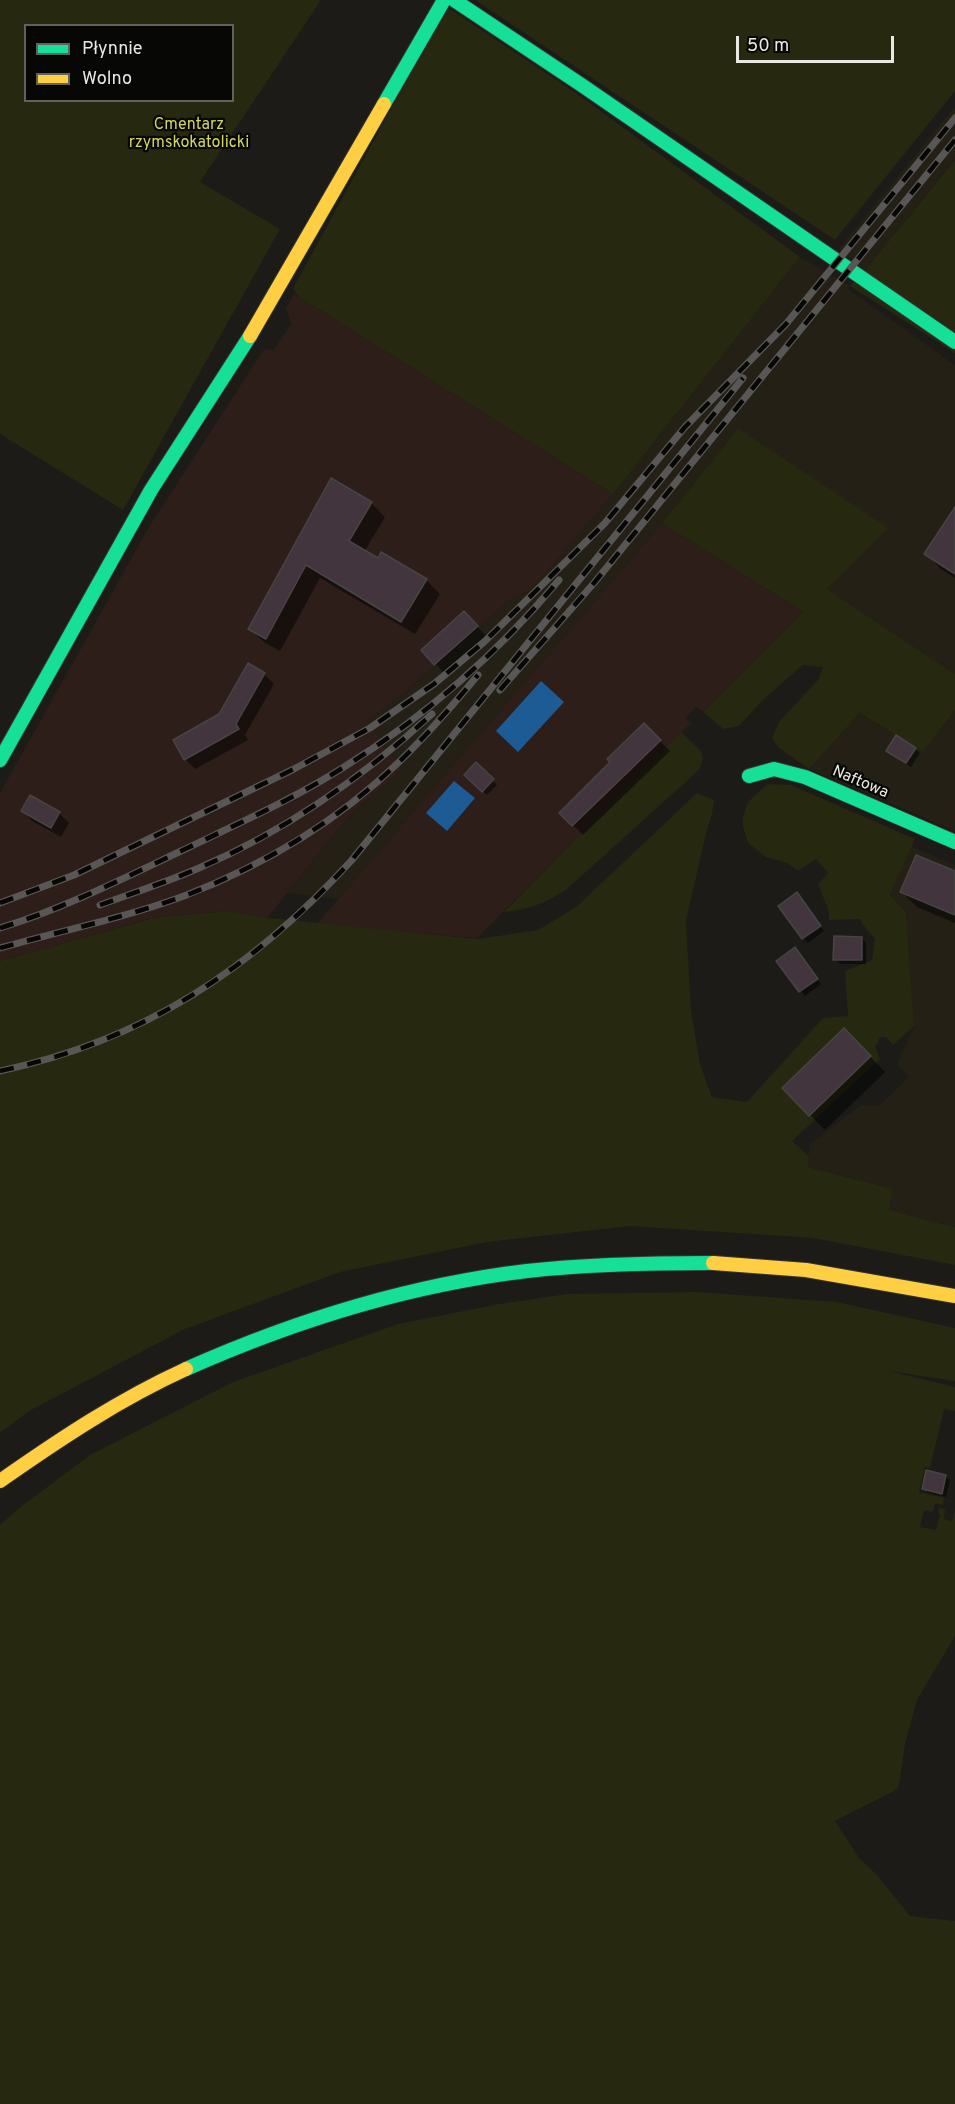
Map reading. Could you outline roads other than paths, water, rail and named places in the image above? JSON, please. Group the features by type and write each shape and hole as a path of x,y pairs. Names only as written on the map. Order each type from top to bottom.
{"street":[{"path":"0,760 129,526 252,332 444,0"},
{"path":"454,0 955,342"},
{"name":"Naftowa","path":"749,776 774,769 805,777 955,842"},
{"path":"0,1481 79,1425 141,1390 210,1358 300,1323 342,1310 464,1281 545,1269 627,1263 715,1263 815,1271 955,1296"}],"water":[{"path":"541,681 564,702 518,752 496,731"},
{"path":"454,781 475,798 447,831 426,813"}],"railway":[{"path":"0,903 74,875 294,769 370,728 434,684 484,642 605,523 685,427 786,324 955,118"},
{"path":"500,690 594,583 955,140"},
{"path":"0,1071 53,1058 102,1040 149,1019 193,995 235,967 313,900 351,861 743,378"},
{"path":"0,928 68,903 135,873 284,801 344,767 403,727 459,682 511,633 559,580"},
{"path":"0,948 161,904 213,884 270,856 351,804 420,741 478,675"},
{"path":"100,905 187,873 231,853 292,820 351,781 432,714"}],"park label":[{"name":"Cmentarz rzymskokatolicki","path":"189,135"}]}
